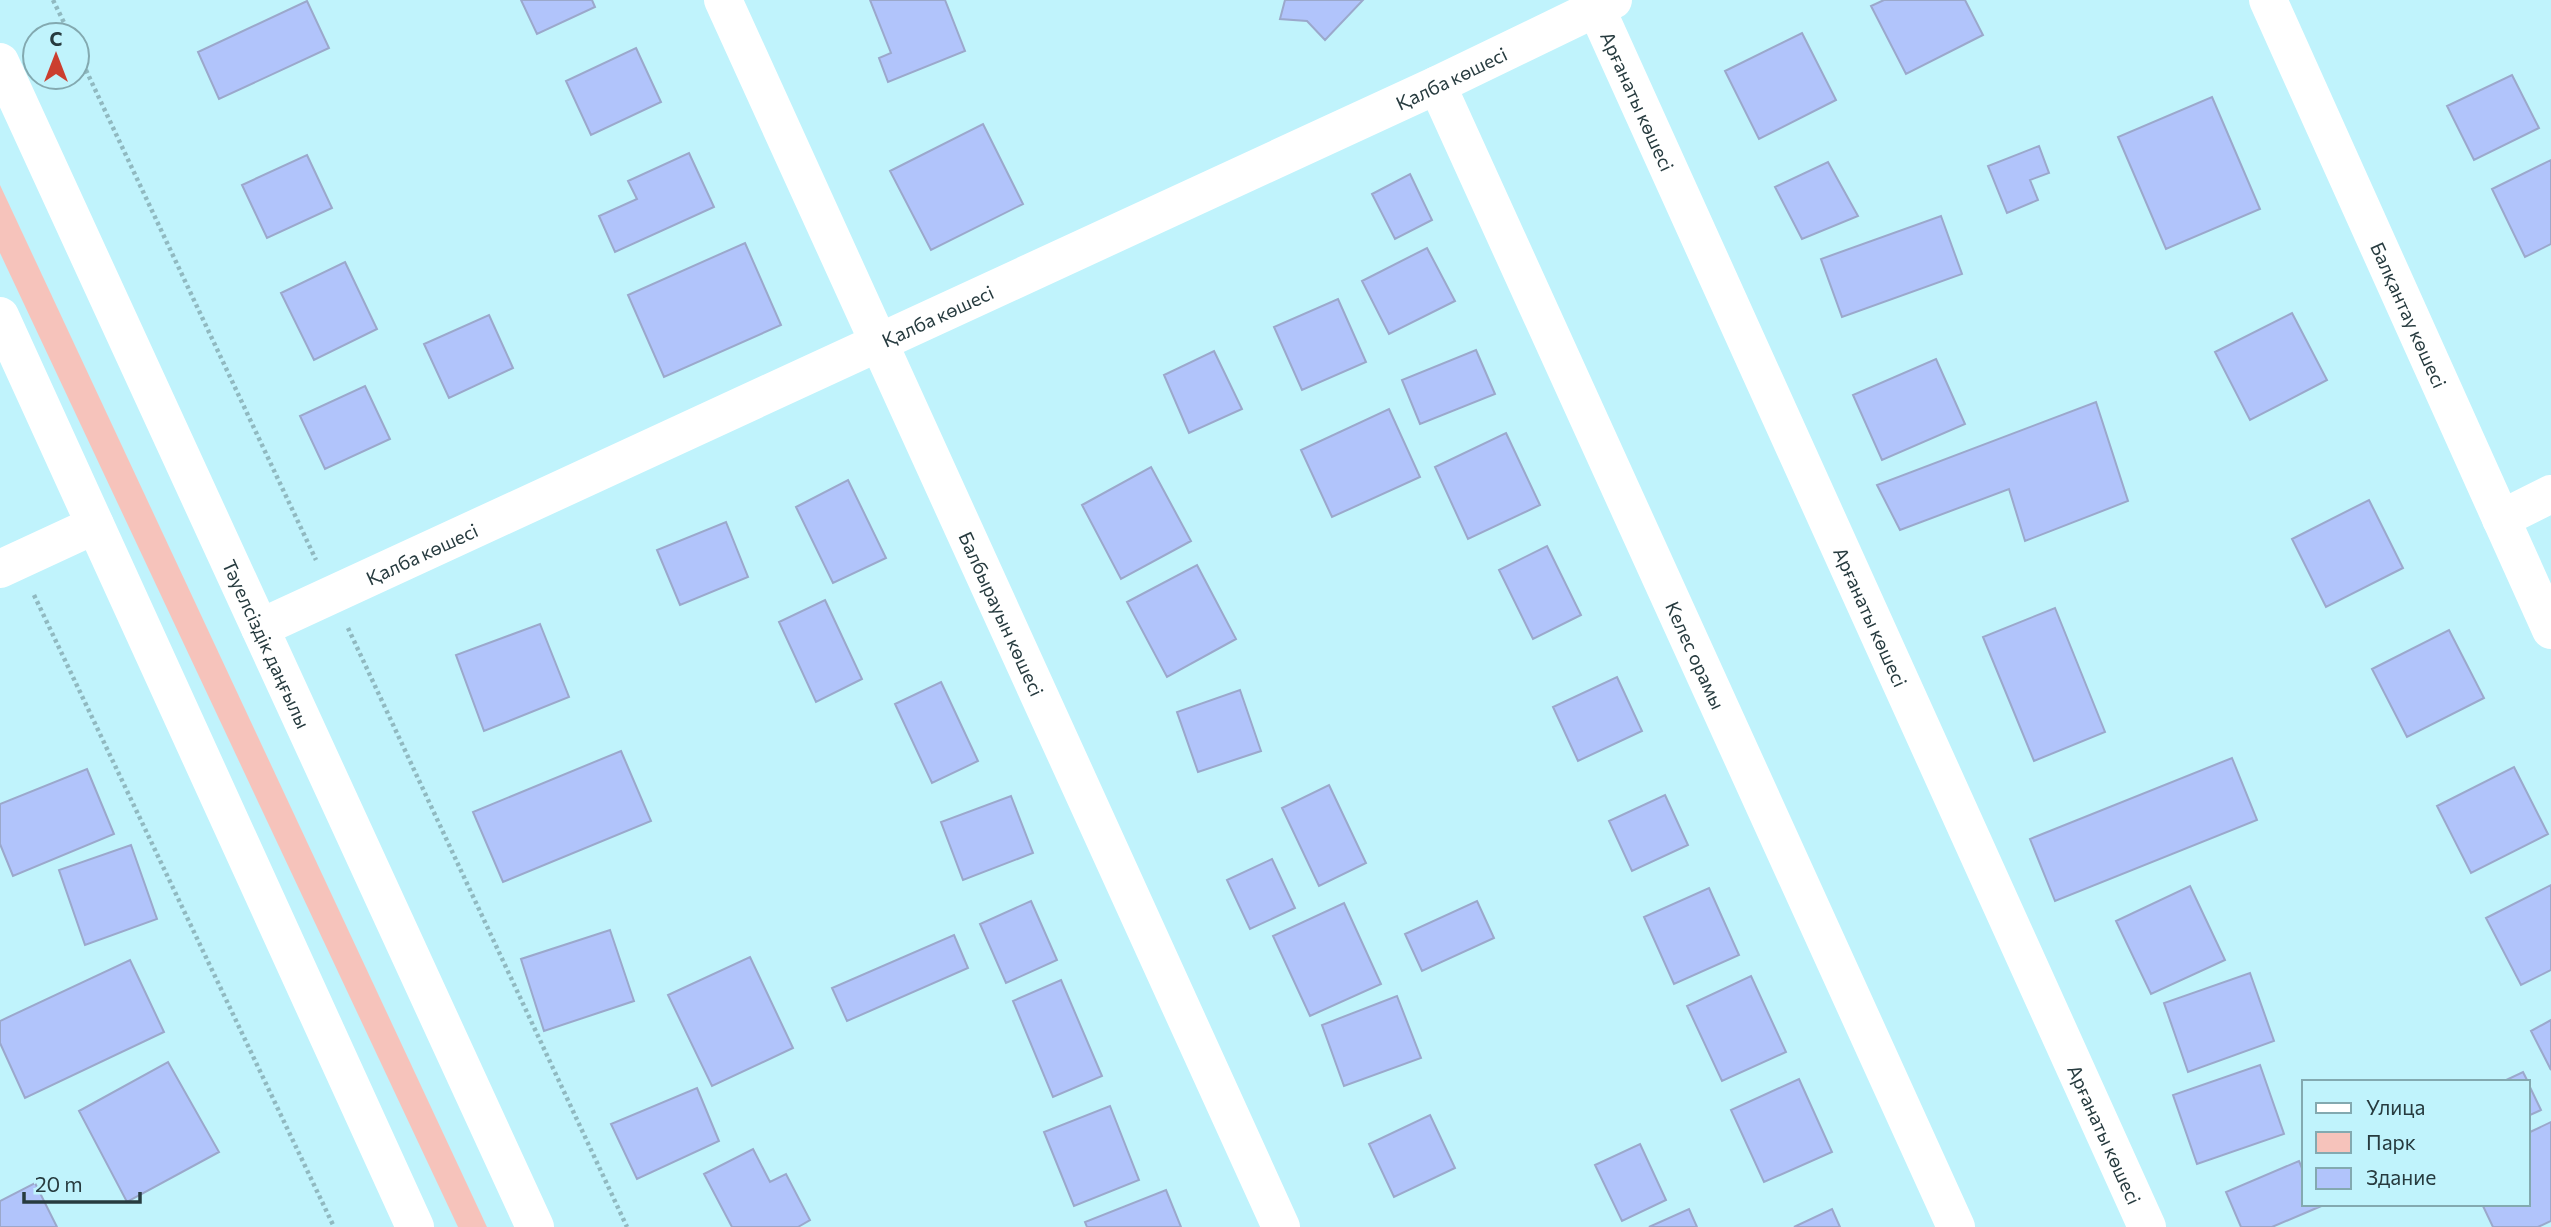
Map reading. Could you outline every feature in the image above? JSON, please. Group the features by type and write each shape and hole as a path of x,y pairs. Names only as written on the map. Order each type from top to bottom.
{"street":[{"name":"Балбырауын көшесі","path":"723,0 1281,1227"},
{"name":"Балқантау көшесі","path":"2268,0 2551,630"},
{"name":"Қалба көшесі","path":"260,628 1437,85 1605,4"},
{"name":"Арғанаты көшесі","path":"1605,4 2147,1227"},
{"name":"Тәуелсіздік даңғылы","path":"0,62 535,1227"},
{"name":"Келес орамы","path":"1437,85 1956,1227"},
{"path":"0,316 96,525 405,1224"},
{"path":"2501,519 2551,494"},
{"path":"9,565 96,525"}],"path":[{"path":"53,0 63,21"},
{"path":"91,81 627,1227"},
{"path":"9,565 334,1227"}],"green space":[{"path":"0,185 487,1227 458,1227 0,253"}],"building":[{"path":"521,0 592,0 595,7 537,34"},
{"path":"870,0 945,0 965,51 888,82 879,58 891,53"},
{"path":"1285,0 1363,0 1325,40 1307,21 1280,19"},
{"path":"1884,0 1965,0 1983,35 1906,74 1871,6"},
{"path":"307,1 329,48 219,99 198,52"},
{"path":"1802,33 1836,100 1759,139 1725,71"},
{"path":"636,48 661,102 591,135 566,81"},
{"path":"2512,75 2539,128 2474,160 2447,106"},
{"path":"2212,97 2260,209 2166,249 2118,137"},
{"path":"983,124 1023,204 931,250 890,171"},
{"path":"2039,146 2049,173 2030,180 2038,200 2007,213 1988,166"},
{"path":"689,153 714,207 615,252 599,216 637,199 628,181"},
{"path":"307,155 332,208 267,238 242,185"},
{"path":"2551,160 2551,244 2525,257 2492,189"},
{"path":"1828,162 1858,216 1802,239 1775,187"},
{"path":"1410,174 1432,220 1395,239 1372,194"},
{"path":"1941,216 1962,274 1842,317 1821,259"},
{"path":"745,243 781,325 664,377 628,295"},
{"path":"1427,248 1455,301 1389,334 1362,281"},
{"path":"345,262 377,329 314,360 281,293"},
{"path":"1338,299 1366,362 1302,390 1274,327"},
{"path":"2292,313 2327,380 2250,420 2215,352"},
{"path":"489,315 513,368 449,398 424,344"},
{"path":"1476,350 1495,394 1420,424 1402,380"},
{"path":"1214,351 1242,409 1189,433 1164,375"},
{"path":"1936,359 1965,424 1882,460 1853,395"},
{"path":"365,386 390,439 325,469 300,416"},
{"path":"2096,402 2128,501 2025,541 2009,489 1900,530 1877,485"},
{"path":"1389,409 1420,477 1332,517 1301,450"},
{"path":"1506,433 1540,505 1468,539 1435,467"},
{"path":"1151,467 1191,541 1121,579 1082,505"},
{"path":"848,480 886,558 833,583 796,507"},
{"path":"2369,500 2403,568 2326,607 2292,539"},
{"path":"726,522 748,577 680,605 657,550"},
{"path":"1547,546 1581,615 1533,639 1499,570"},
{"path":"1197,565 1236,639 1167,677 1127,602"},
{"path":"825,600 862,679 816,702 779,622"},
{"path":"2055,608 2105,732 2034,761 1983,637"},
{"path":"540,624 569,697 484,731 456,655"},
{"path":"2449,630 2484,698 2407,737 2372,669"},
{"path":"1617,677 1642,731 1578,761 1553,707"},
{"path":"941,682 978,761 932,783 895,704"},
{"path":"1240,690 1261,751 1198,772 1177,712"},
{"path":"621,751 651,821 503,882 473,812"},
{"path":"2232,758 2257,820 2055,901 2030,839"},
{"path":"2514,767 2548,834 2471,873 2437,806"},
{"path":"87,769 114,834 13,876 0,844 0,804"},
{"path":"1329,785 1366,863 1319,886 1282,808"},
{"path":"1665,795 1688,845 1632,871 1609,821"},
{"path":"1011,796 1033,853 963,880 941,822"},
{"path":"131,845 157,919 85,945 59,870"},
{"path":"1272,859 1295,908 1250,929 1227,880"},
{"path":"2551,885 2551,970 2521,985 2486,918"},
{"path":"2190,886 2225,960 2151,994 2116,921"},
{"path":"1709,888 1739,955 1674,984 1644,917"},
{"path":"1031,901 1057,960 1006,983 980,924"},
{"path":"1477,901 1494,938 1422,971 1405,934"},
{"path":"1344,903 1381,984 1310,1016 1273,936"},
{"path":"610,930 634,1001 544,1031 521,959"},
{"path":"954,935 968,968 847,1021 832,988"},
{"path":"750,957 793,1048 712,1086 668,995"},
{"path":"130,960 164,1032 25,1098 0,1043 0,1021"},
{"path":"2250,973 2274,1041 2188,1072 2164,1003"},
{"path":"1751,976 1786,1052 1722,1081 1687,1006"},
{"path":"1061,980 1102,1076 1053,1097 1013,1001"},
{"path":"1397,996 1421,1058 1344,1086 1322,1025"},
{"path":"2551,1020 2551,1070 2531,1031"},
{"path":"168,1062 219,1152 127,1202 79,1111"},
{"path":"2260,1065 2284,1134 2197,1164 2173,1095"},
{"path":"2523,1072 2527,1080 2506,1080"},
{"path":"1799,1079 1832,1152 1764,1182 1731,1110"},
{"path":"2530,1087 2541,1110 2530,1115"},
{"path":"697,1088 719,1141 637,1179 611,1124"},
{"path":"1110,1106 1139,1180 1074,1206 1044,1132"},
{"path":"1430,1115 1455,1168 1394,1197 1369,1144"},
{"path":"2551,1122 2551,1221 2538,1227 2493,1227 2483,1206 2530,1206 2530,1132"},
{"path":"1640,1144 1666,1200 1622,1221 1595,1165"},
{"path":"753,1149 770,1182 786,1174 810,1220 798,1227 732,1227 704,1174"},
{"path":"2299,1161 2302,1168 2302,1206 2319,1207 2272,1227 2241,1227 2226,1192"},
{"path":"35,1183 57,1227 0,1227 0,1201"},
{"path":"1166,1190 1181,1227 1087,1227 1085,1222"},
{"path":"1689,1209 1697,1227 1649,1227"},
{"path":"1832,1209 1840,1227 1794,1227"}]}
